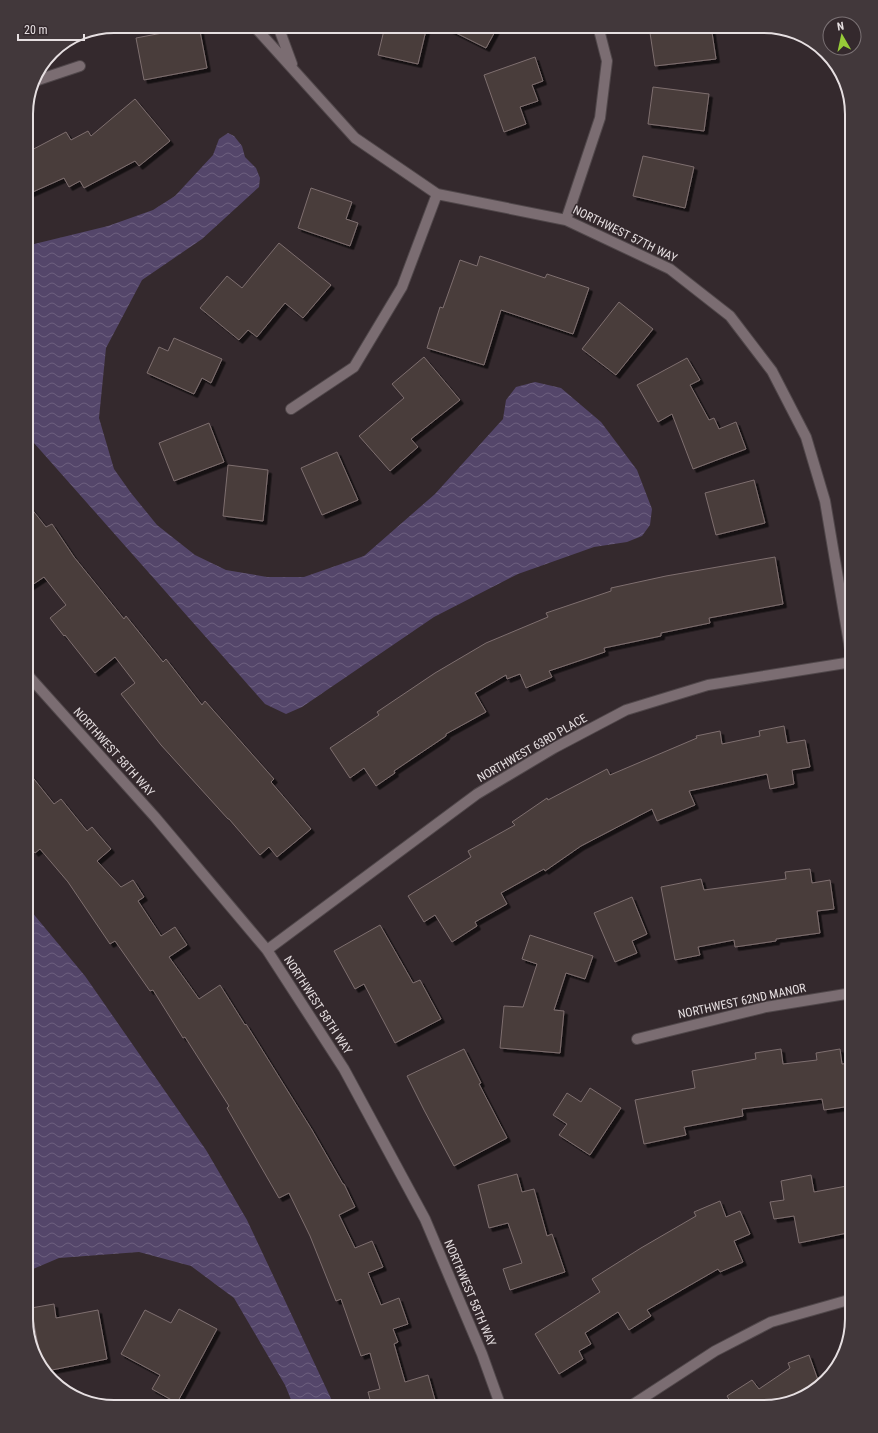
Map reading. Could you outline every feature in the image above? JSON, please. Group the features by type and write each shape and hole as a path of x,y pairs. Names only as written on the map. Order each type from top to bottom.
{"street":[{"name":"NORTHWEST 57TH WAY","path":"260,33 355,138 438,194 566,220 670,269 730,316 772,372 806,437 825,502 845,621"},
{"name":"NORTHWEST 57TH WAY","path":"280,33 293,68"},
{"path":"566,220 600,118 607,61 600,33"},
{"path":"41,79 80,66"},
{"path":"291,409 354,367 402,287 438,194"},
{"name":"NORTHWEST 63RD PLACE","path":"267,950 477,794 554,748 626,710 708,685 845,663"},
{"name":"NORTHWEST 58TH WAY","path":"33,682 155,817 267,950 344,1069 425,1219 482,1354 498,1400"},
{"name":"NORTHWEST 62ND MANOR","path":"637,1039 766,1008 845,994"},
{"path":"640,1400 715,1351 771,1322 845,1301"}],"water":[{"path":"228,133 234,136 242,146 245,157 256,168 260,178 259,187 202,239 142,280 106,348 99,418 114,469 157,525 195,555 226,570 267,577 304,577 364,556 435,494 503,419 506,400 516,387 535,382 561,388 601,422 637,470 652,509 650,525 642,536 627,542 594,547 518,574 434,617 302,707 286,714 265,704 33,442 33,244 108,226 153,210 175,196 213,155 219,139"},
{"path":"33,913 85,976 206,1150 247,1220 332,1400 291,1400 285,1385 234,1298 191,1266 139,1252 59,1258 33,1269"}],"building":[{"path":"162,33 200,33 207,68 144,80 136,38"},
{"path":"383,33 425,33 418,64 378,55"},
{"path":"456,33 494,33 486,48"},
{"path":"650,33 712,33 716,59 655,66"},
{"path":"535,57 543,81 532,85 538,101 520,107 526,124 504,132 484,75"},
{"path":"653,87 709,94 704,131 648,124"},
{"path":"135,99 170,141 139,166 135,161 84,188 80,181 69,187 64,178 33,192 33,149 66,132 71,140 88,131 91,136"},
{"path":"643,156 694,167 685,208 633,196"},
{"path":"311,188 352,202 346,219 358,223 350,246 298,228"},
{"path":"279,243 331,285 303,318 285,303 257,337 248,330 239,340 200,308 227,276 242,288"},
{"path":"480,256 545,278 547,274 589,288 573,334 501,310 484,365 427,348 440,307 443,308 460,260 477,266"},
{"path":"619,302 653,329 616,375 582,349"},
{"path":"174,338 222,359 211,383 202,378 194,394 147,373 159,347 168,351"},
{"path":"424,357 460,400 411,439 418,447 390,471 359,436 404,398 392,384"},
{"path":"687,358 700,380 690,385 709,420 714,418 719,429 736,422 746,449 693,469 672,414 658,422 637,385"},
{"path":"209,423 224,462 174,481 159,443"},
{"path":"337,452 358,500 322,515 301,468"},
{"path":"228,465 268,470 263,521 223,516"},
{"path":"754,480 765,523 716,535 705,493"},
{"path":"33,511 46,527 52,524 74,557 124,619 126,616 163,662 166,659 202,705 205,701 274,779 271,782 311,829 277,857 269,847 260,855 161,745 121,694 135,683 115,657 95,673 50,618 66,605 44,577 33,584"},
{"path":"775,557 783,604 709,618 710,623 661,633 661,636 604,648 605,652 549,671 552,677 526,688 520,674 507,679 506,675 475,693 486,712 446,734 446,736 394,771 395,773 376,786 364,768 350,778 330,748 379,715 377,712 435,673 486,643 548,617 546,613 611,591 611,588 666,576"},
{"path":"784,726 787,743 805,740 810,767 792,770 794,784 770,789 767,774 689,791 695,805 657,821 652,809 581,846 545,871 544,869 501,893 507,904 475,922 477,926 452,942 435,915 424,922 408,896 471,857 468,851 515,825 512,822 547,798 548,800 607,769 610,775 697,738 696,736 720,731 722,744 760,736 759,731"},
{"path":"33,778 54,804 61,799 87,831 92,827 111,849 97,861 121,887 133,880 144,897 138,901 161,936 175,927 187,945 169,957 199,999 220,985 245,1025 246,1024 344,1184 355,1207 339,1215 355,1248 372,1241 383,1267 368,1273 381,1305 399,1298 408,1324 393,1329 398,1342 394,1344 405,1382 428,1375 435,1400 370,1400 368,1392 380,1389 370,1353 361,1356 341,1299 336,1301 310,1236 289,1193 279,1198 227,1108 229,1106 185,1037 183,1038 153,990 150,991 115,941 110,944 68,882 40,849 35,853 33,851"},
{"path":"810,869 812,883 830,880 834,909 817,911 820,933 776,939 776,941 735,947 734,940 698,947 700,955 675,960 661,887 701,879 704,890 786,879 785,872"},
{"path":"632,897 647,934 632,941 637,953 615,962 594,913"},
{"path":"380,925 413,983 420,980 441,1019 395,1043 364,984 355,989 334,951"},
{"path":"530,935 593,956 585,979 566,973 554,1010 564,1011 560,1053 500,1048 504,1006 523,1007 537,964 522,959"},
{"path":"464,1049 481,1083 479,1084 507,1138 454,1166 407,1076"},
{"path":"781,1049 783,1064 817,1060 816,1053 840,1049 842,1064 845,1064 845,1107 824,1110 822,1099 742,1109 743,1116 684,1127 686,1135 644,1144 635,1100 695,1088 692,1071 756,1059 755,1053"},
{"path":"590,1088 621,1108 590,1155 559,1135 567,1124 553,1115 567,1093 581,1102"},
{"path":"517,1174 522,1192 534,1189 547,1236 552,1234 565,1272 510,1290 503,1269 522,1263 508,1223 489,1228 478,1185"},
{"path":"811,1175 814,1192 845,1186 845,1233 799,1243 794,1216 774,1219 770,1202 784,1200 781,1181"},
{"path":"720,1201 726,1217 740,1211 750,1234 734,1241 743,1262 720,1272 718,1269 647,1310 651,1316 629,1330 618,1312 585,1333 591,1344 579,1351 583,1359 559,1374 535,1334 600,1292 592,1279 696,1216 694,1212"},
{"path":"54,1304 56,1318 98,1310 107,1359 52,1370 39,1350 33,1319 33,1308"},
{"path":"179,1309 217,1329 179,1400 172,1400 152,1389 160,1375 121,1354 145,1310 171,1323"},
{"path":"809,1355 818,1379 800,1392 785,1397 764,1400 729,1400 727,1396 752,1380 759,1389 790,1368 788,1363"}]}
